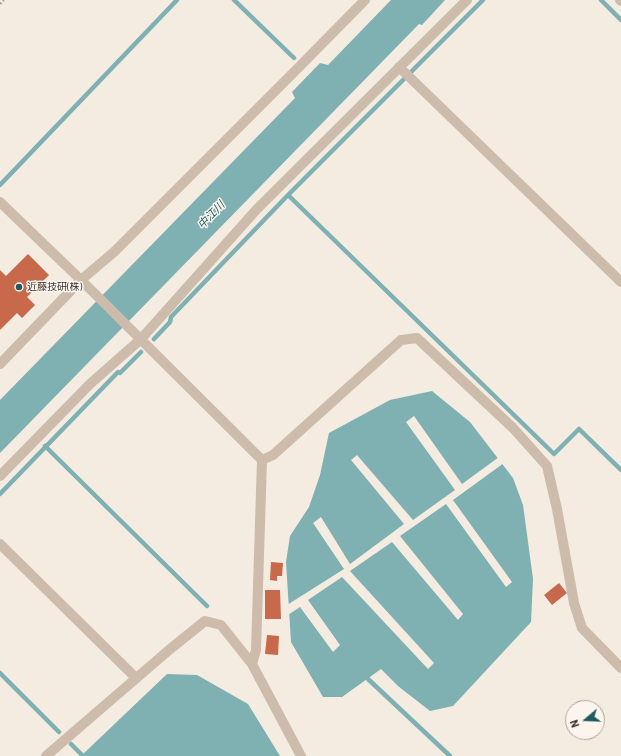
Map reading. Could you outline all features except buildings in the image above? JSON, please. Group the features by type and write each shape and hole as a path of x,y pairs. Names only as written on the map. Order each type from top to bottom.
{"street":[{"path":"0,364 81,280 114,252 299,68 365,0"},
{"path":"0,476 138,336 257,209 467,0"},
{"path":"399,67 621,282"},
{"path":"0,202 138,336 262,460 256,650 252,664"},
{"path":"262,460 273,455 401,340 417,338 513,428 547,466 557,509 574,603 582,628 621,668"},
{"path":"0,544 136,678"},
{"path":"46,756 169,650 206,621 220,625 252,664 301,756"}],"path":[{"path":"0,4 4,0"}],"water":[{"name":"中江川","path":"391,0 445,0 422,25 419,24 0,453 0,400 295,98 292,92 320,63 328,65"},
{"path":"432,391 470,422 513,478 523,505 533,579 531,622 453,706 430,711 398,686 381,669 342,697 323,697 291,642 286,562 290,536 309,507 320,475 329,433 390,400"},
{"path":"167,674 197,675 248,704 280,756 81,756"}],"pier":[{"path":"414,416 462,484 499,457 504,463 453,500 512,582 506,587 446,504 400,536 463,614 458,620 392,542 350,571 434,663 428,669 342,577 308,600 340,645 333,652 300,607 288,615 287,605 344,569 313,523 321,517 350,564 404,524 351,460 357,455 413,520 455,490 406,422"}],"waterway":[{"path":"0,185 177,0"},
{"path":"234,0 294,58"},
{"path":"411,72 483,0"},
{"path":"601,0 621,20"},
{"path":"154,339 170,322 171,317 288,195 405,78"},
{"path":"288,195 554,454 579,429 621,470"},
{"path":"0,494 118,372 120,373 141,352"},
{"path":"45,446 207,606"},
{"path":"0,673 59,732"},
{"path":"368,679 450,756"},
{"path":"71,744 82,755"}],"place":[{"name":"近藤技研(株)","path":"19,287"}]}
